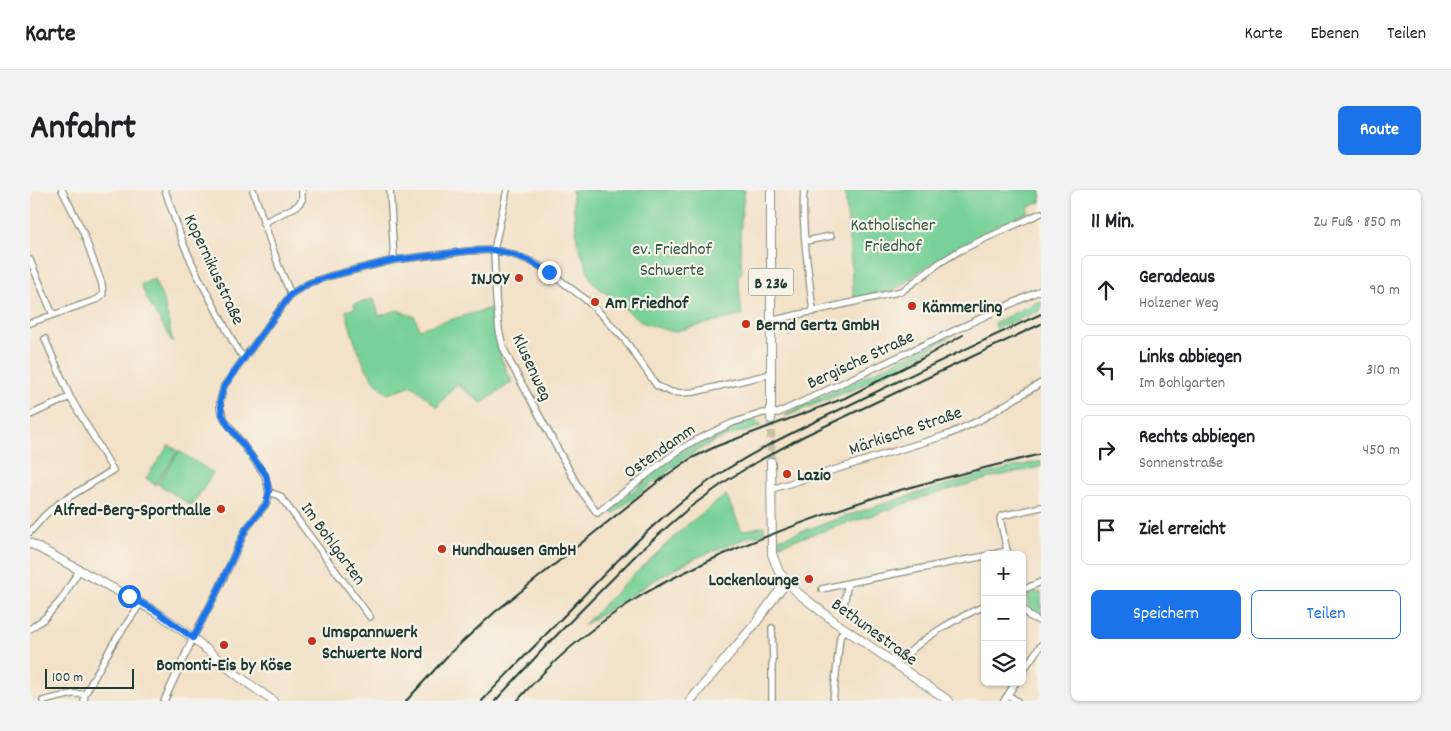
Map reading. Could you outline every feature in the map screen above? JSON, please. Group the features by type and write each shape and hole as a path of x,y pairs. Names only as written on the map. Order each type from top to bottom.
{"main road":[{"name":"B 236","path":"771,190 771,416"},
{"name":"Bethunestraße","path":"771,462 772,554 778,572 798,593 844,629 949,701"},
{"path":"30,543 164,616 237,675 273,701"},
{"path":"690,701 787,583"}],"street":[{"path":"30,323 101,298 104,290 83,232 62,190"},
{"name":"Kopernikusstraße","path":"165,190 183,242 198,276 238,351 244,357"},
{"path":"253,190 279,267 291,294"},
{"path":"264,223 297,206 302,200 302,190"},
{"path":"390,190 394,260"},
{"name":"Klusenweg","path":"507,190 494,250 496,299 499,330 503,347 579,488 597,513"},
{"path":"804,190 803,204 813,312"},
{"path":"770,321 902,292 935,266 960,251 1041,213"},
{"path":"806,240 831,236"},
{"path":"164,701 246,529 266,504 269,492 266,475 225,420 220,408 224,386 291,294 309,283 394,260 468,251 494,250 528,260 544,268 586,299 625,340 657,386 664,390 677,393 694,392 771,374"},
{"path":"30,260 54,315"},
{"name":"Bergische Straße","path":"771,416 1041,290"},
{"path":"30,532 58,504 113,470 70,397 45,339"},
{"name":"Märkische Straße","path":"772,489 947,435 980,420 1041,383"},
{"path":"30,415 70,397"},
{"name":"Ostendamm","path":"597,513 679,450 694,441 732,423 763,413 771,416"},
{"name":"Im Bohlgarten","path":"269,492 280,496 370,617"},
{"path":"1007,551 1000,520 1002,516 1041,507"},
{"path":"822,589 981,557"},
{"path":"30,629 45,618 61,600 80,569"},
{"path":"1026,588 1041,582"},
{"path":"843,610 848,583"},
{"path":"43,701 72,694 85,698 114,642 141,602"},
{"path":"897,666 902,658 921,643 963,615 981,608"},
{"path":"1026,611 1030,616 1041,622"},
{"path":"772,628 772,701"},
{"path":"833,701 840,638 844,629"},
{"path":"1026,666 1041,645"},
{"path":"1004,701 1014,686"},
{"path":"1008,695 1017,701"}],"green space":[{"name":"ev. Friedhof Schwerte","path":"572,190 745,190 741,231 742,272 738,276 742,315 672,332 641,322 592,282 577,241"},
{"name":"Katholischer Friedhof","path":"845,190 1041,190 1041,202 1028,207 1028,212 980,235 917,273 895,290 854,300"},
{"path":"154,279 164,302 173,343 148,301 141,285"},
{"path":"374,299 379,316 398,310 415,317 419,329 491,308 496,340 502,360 512,382 482,403 456,384 437,407 412,385 388,394 374,380 364,365 353,338 346,311 355,308 354,304"},
{"path":"1041,300 1041,310 996,328 994,323"},
{"path":"956,333 916,358 859,387 786,416 785,414"},
{"path":"754,419 762,425 715,441 700,449 684,459 613,514 609,510 681,452 706,438"},
{"path":"169,445 178,451 155,485 146,478"},
{"path":"179,451 213,473 192,506 158,484"},
{"path":"1041,461 1041,467 993,477 924,497 779,545 779,539 876,506 975,477"},
{"path":"726,495 742,531 764,526 764,534 751,536 691,560 653,581 584,625 623,585 687,525"},
{"path":"1041,592 1041,615 1030,610 1027,594"}],"tunnel":[{"path":"771,419 771,462"}],"railway":[{"path":"482,701 639,540 680,503 712,479 747,457 802,428 1041,314"},
{"path":"495,701 546,646 640,551 689,508 729,479 804,436 1041,324"},
{"path":"406,701 450,653 495,612 664,477 690,459 717,446 845,398 963,335"},
{"path":"517,701 557,659 602,622 647,592 674,577 777,532 873,498 1041,454"}],"place":[{"name":"INJOY","path":"519,278"},
{"name":"Am Friedhof","path":"595,302"},
{"name":"Kämmerling","path":"912,306"},
{"name":"Bernd Gertz GmbH","path":"746,324"},
{"name":"Lazio","path":"787,474"},
{"name":"Alfred-Berg-Sporthalle","path":"221,509"},
{"name":"Hundhausen GmbH","path":"442,549"},
{"name":"Lockenlounge","path":"809,579"},
{"name":"Umspannwerk Schwerte Nord","path":"312,641"},
{"name":"Bomonti-Eis by Köse","path":"224,645"}],"route":[{"path":"129,596 158,612 193,638 246,529 266,504 269,492 266,475 225,420 220,408 220,401 224,386 281,305 291,294 309,283 330,276 394,260 468,251 494,250 511,254 528,260 549,272"}]}
